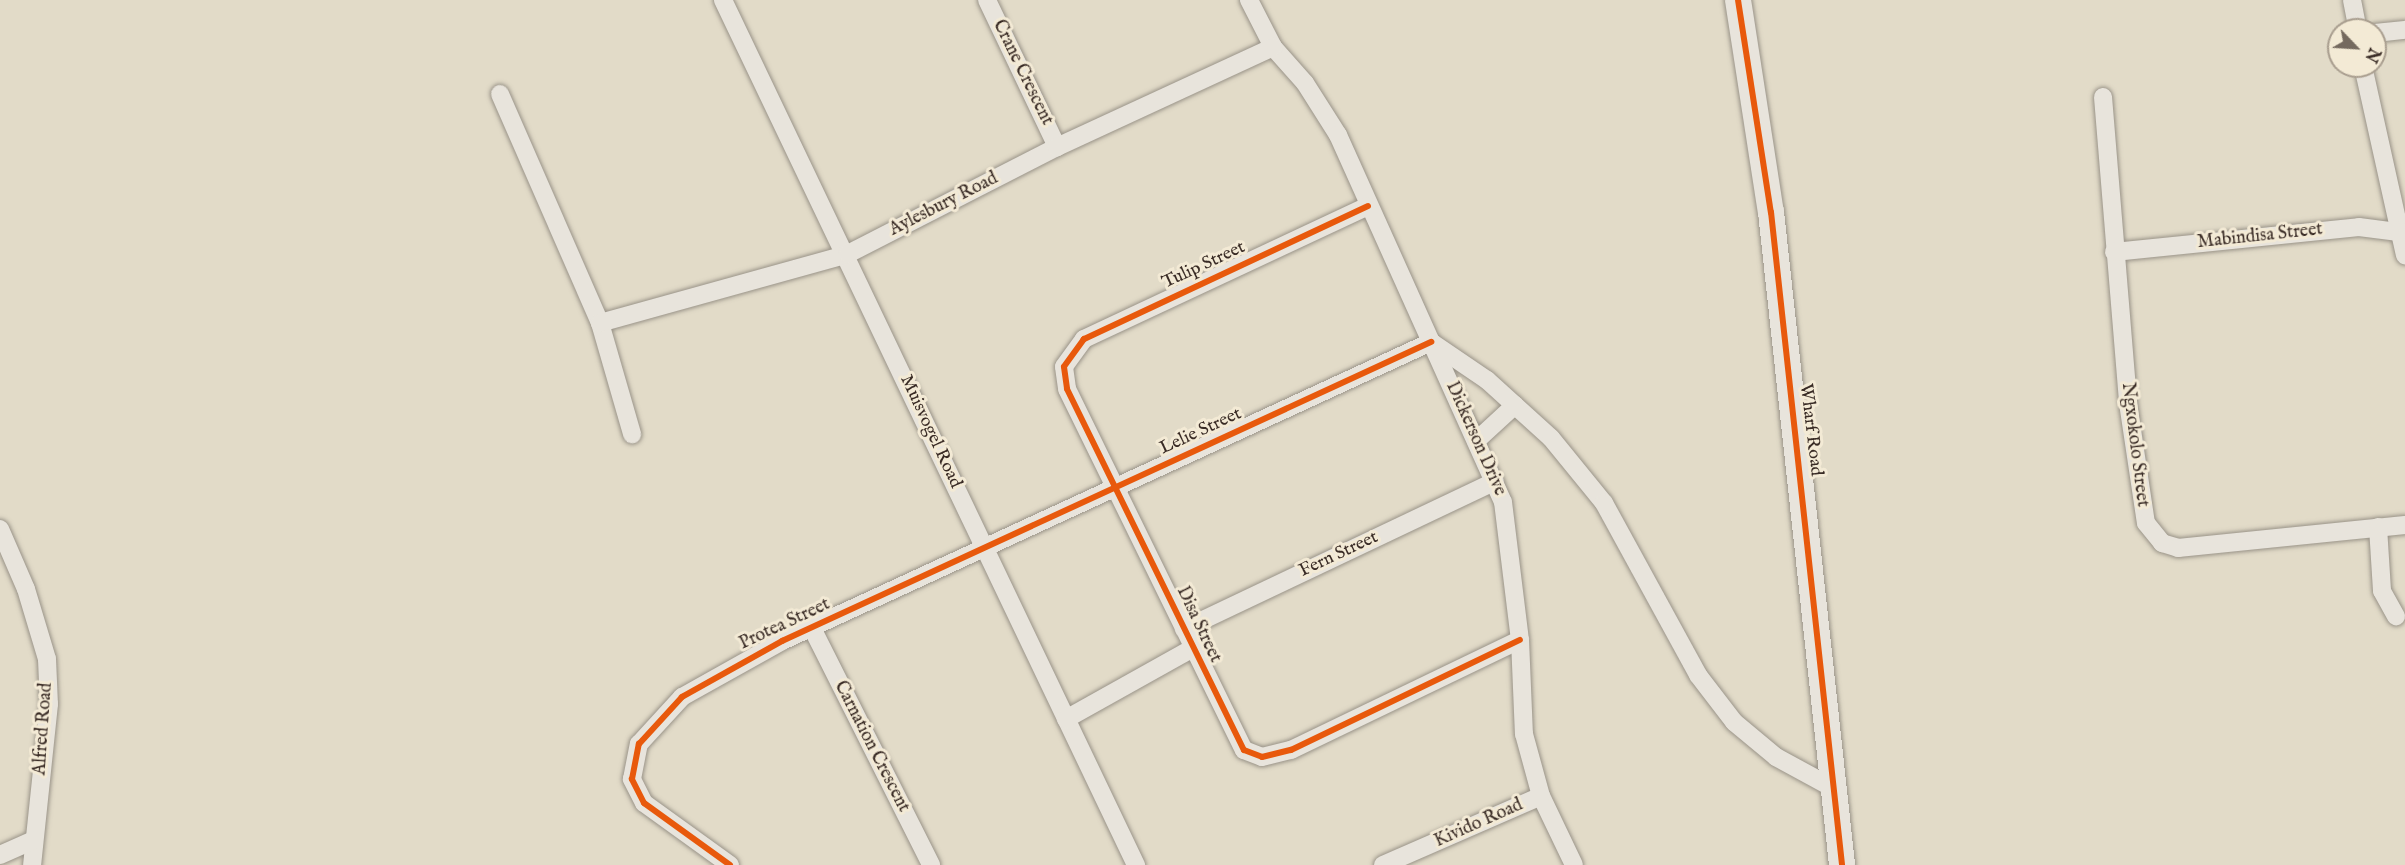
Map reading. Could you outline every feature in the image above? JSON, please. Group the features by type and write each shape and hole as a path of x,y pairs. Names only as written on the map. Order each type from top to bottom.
{"street":[{"name":"Muisvogel Road","path":"723,0 848,254 984,550 1136,865"},
{"name":"Crane Crescent","path":"987,0 1057,147"},
{"name":"Dickerson Drive","path":"1249,0 1273,47 1320,105 1495,481 1510,537 1520,640 1524,734 1541,795 1574,865"},
{"name":"Wharf Road","path":"1738,0 1761,130 1842,865"},
{"path":"2352,0 2356,18"},
{"path":"2387,32 2405,30"},
{"name":"Aylesbury Road","path":"600,323 848,254 1057,147 1273,47"},
{"path":"2366,78 2405,255"},
{"path":"500,94 600,323 632,434"},
{"name":"Ngxokolo Street","path":"2103,97 2114,252 2142,513 2155,535 2178,548 2405,525"},
{"name":"Tulip Street","path":"1064,367 1084,339 1368,206"},
{"name":"Mabindisa Street","path":"2114,252 2360,227 2402,234"},
{"path":"1431,342 1515,405 1604,503 1698,675 1734,722 1776,757 1835,789"},
{"name":"Lelie Street","path":"984,550 1431,342"},
{"name":"Disa Street","path":"1064,367 1067,389 1184,629 1234,739 1244,750 1262,757 1291,750 1520,640"},
{"path":"1476,441 1515,405"},
{"name":"Fern Street","path":"1184,629 1495,481"},
{"path":"2378,527 2382,591 2397,616"},
{"name":"Alfred Road","path":"0,529 26,589 47,659 49,704 32,865"},
{"name":"Protea Street","path":"730,865 644,803 632,767 639,744 682,697 706,679 984,550"},
{"name":"Carnation Crescent","path":"812,628 931,865"},
{"path":"1066,719 1192,648"},
{"name":"Kivido Road","path":"1383,865 1426,857 1541,795"},
{"path":"0,855 34,840"}],"cycle path":[{"path":"1738,0 1771,212 1842,865"},
{"path":"1368,206 1084,339 1064,367 1067,389 1244,750 1262,757 1291,750 1520,640"},
{"path":"730,865 644,803 632,779 639,744 682,697 782,641 1431,342"}]}
